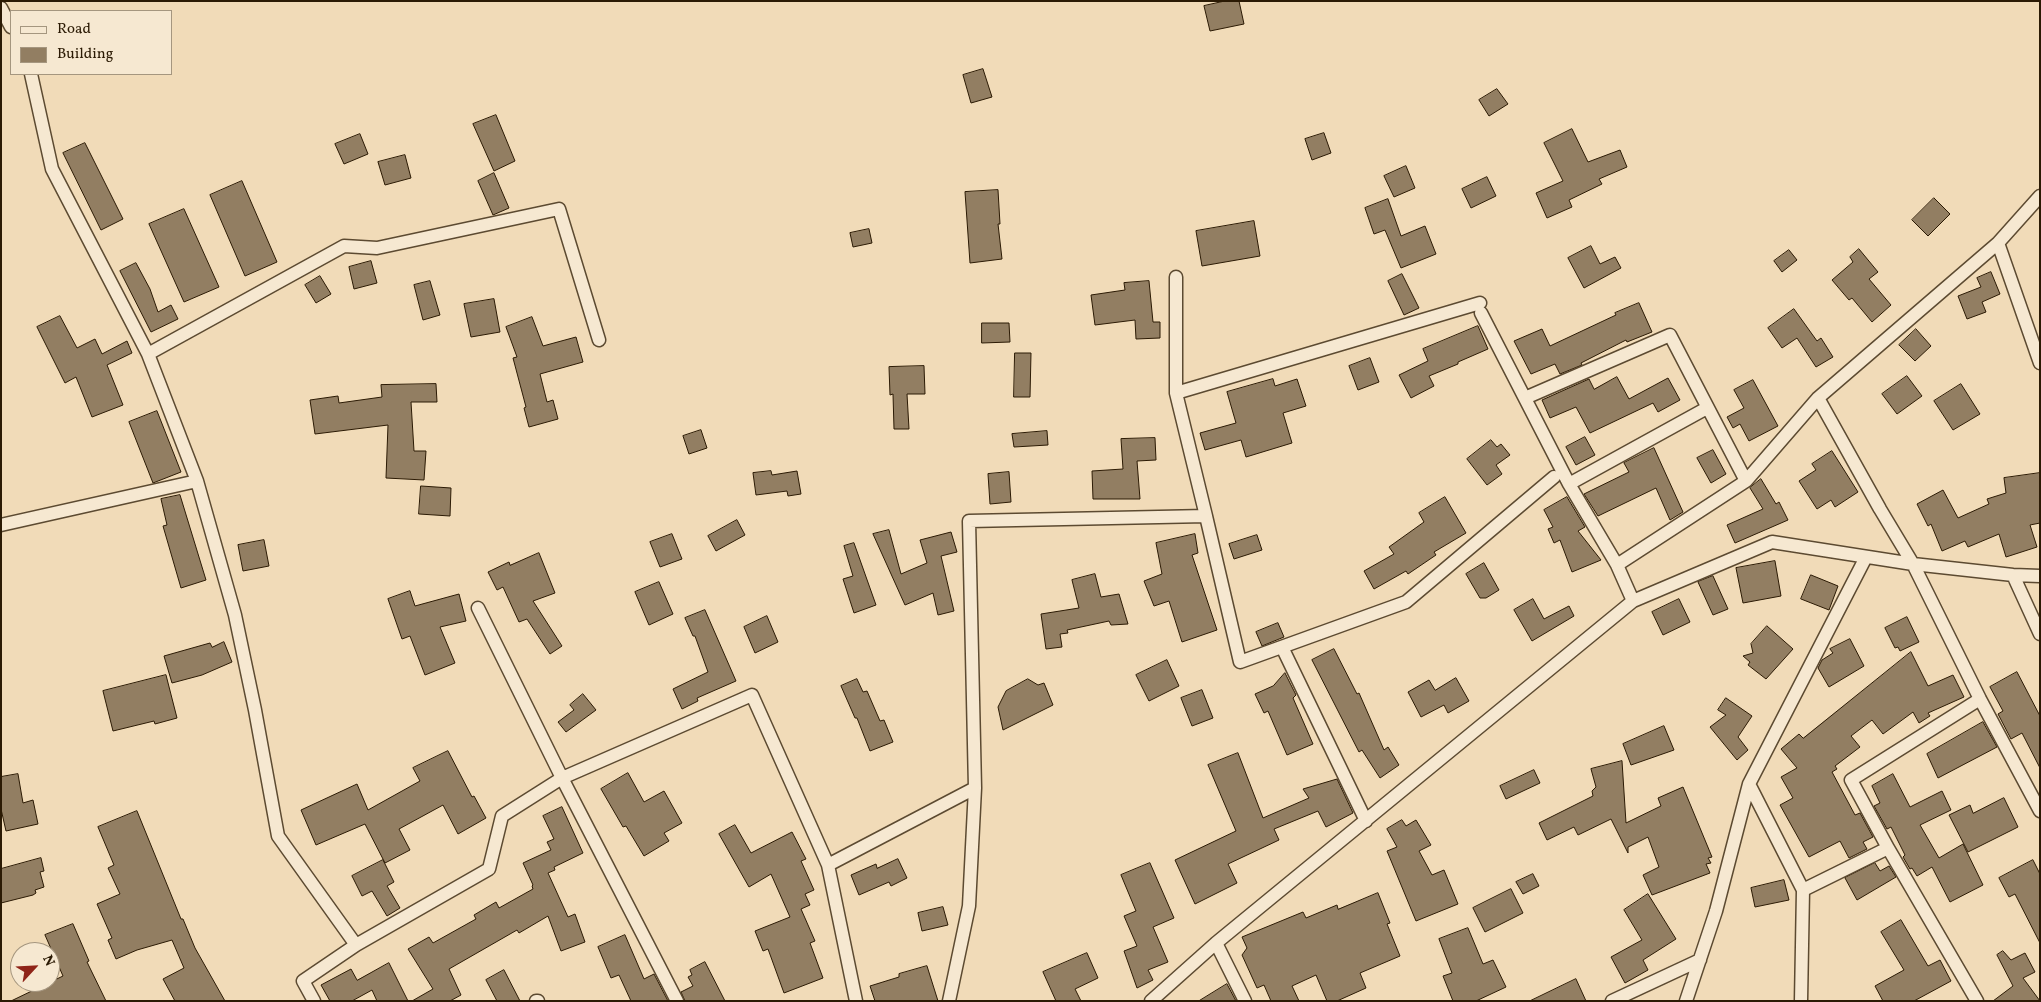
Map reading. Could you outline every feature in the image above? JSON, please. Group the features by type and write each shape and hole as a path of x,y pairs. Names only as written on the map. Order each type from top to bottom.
{"street":[{"path":"1,8 10,25"},
{"path":"31,75 52,169 148,354 197,481 235,615 278,836 356,945"},
{"path":"1617,565 1746,481 1818,398 1998,244 2040,196"},
{"path":"148,354 344,246 377,248 559,209 599,340"},
{"path":"1998,244 2040,363"},
{"path":"1176,277 1176,393 1240,662 1406,602 1554,477"},
{"path":"1176,393 1481,308 1525,398 1570,484 1617,565 1633,601"},
{"path":"1525,398 1670,335 1746,481"},
{"path":"1818,398 1913,564 1980,699 2040,811"},
{"path":"1570,484 1707,408"},
{"path":"1,525 197,481"},
{"path":"949,1001 969,906 976,788 969,521 1206,516"},
{"path":"1151,1001 1216,943 1633,601 1772,542 1913,564 2012,575 2040,576"},
{"path":"1686,1001 1716,911 1749,784 1866,557"},
{"path":"2012,575 2040,634"},
{"path":"478,608 676,1001"},
{"path":"1282,646 1366,820"},
{"path":"314,1001 303,981 356,945 489,869 502,816 562,778 752,695 828,865 856,1001"},
{"path":"1977,1001 1888,848 1851,780 1980,699"},
{"path":"1749,784 1803,890 1801,1001"},
{"path":"828,865 976,788"},
{"path":"1803,890 1888,848"},
{"path":"1216,943 1244,1001"},
{"path":"1612,1001 1700,960"}],"building":[{"path":"1225,1 1239,1 1244,24 1210,31 1204,6"},
{"path":"983,69 992,97 971,103 963,75"},
{"path":"1497,89 1508,104 1489,116 1479,100"},
{"path":"496,115 515,161 494,171 473,124"},
{"path":"1572,129 1588,162 1620,150 1627,167 1599,179 1602,184 1569,200 1572,207 1547,218 1536,193 1563,181 1544,143"},
{"path":"1324,133 1331,153 1312,160 1305,139"},
{"path":"360,134 368,154 344,164 335,144"},
{"path":"85,143 123,219 101,230 63,153"},
{"path":"405,155 411,178 385,185 378,162"},
{"path":"1406,166 1415,188 1394,197 1384,176"},
{"path":"494,173 509,208 493,215 478,181"},
{"path":"1487,177 1496,196 1471,208 1462,189"},
{"path":"242,181 277,262 245,276 210,195"},
{"path":"998,190 1000,224 998,224 1002,259 970,263 965,192"},
{"path":"1934,198 1950,214 1928,236 1912,220"},
{"path":"1388,199 1401,236 1425,226 1436,254 1401,268 1385,230 1374,234 1365,208"},
{"path":"184,209 219,287 184,302 149,224"},
{"path":"1254,221 1260,256 1202,266 1196,231"},
{"path":"869,229 872,243 853,247 850,233"},
{"path":"1591,246 1600,264 1615,257 1621,268 1584,288 1568,258"},
{"path":"1859,249 1878,272 1869,279 1891,305 1872,322 1852,298 1849,300 1832,280 1853,262 1850,257"},
{"path":"1789,250 1797,260 1782,272 1774,261"},
{"path":"371,261 377,283 354,289 349,267"},
{"path":"136,263 150,289 158,312 171,305 178,319 151,332 120,271"},
{"path":"1991,272 2000,294 1982,302 1986,312 1967,319 1958,296 1981,287 1977,278"},
{"path":"1402,274 1419,308 1404,315 1388,281"},
{"path":"320,276 331,294 316,303 305,285"},
{"path":"430,281 440,315 423,320 414,285"},
{"path":"1149,281 1153,322 1160,322 1160,338 1136,339 1135,320 1095,325 1091,295 1125,290 1124,283"},
{"path":"494,299 500,332 471,337 464,304"},
{"path":"1639,303 1652,332 1627,342 1626,340 1581,363 1582,365 1560,374 1555,364 1531,374 1514,341 1542,329 1550,346"},
{"path":"1794,309 1817,341 1821,338 1833,357 1816,367 1797,338 1782,348 1768,328"},
{"path":"60,316 77,348 95,339 102,354 127,341 132,353 107,365 123,405 92,417 76,377 65,383 37,327"},
{"path":"532,317 543,346 576,337 583,362 540,374 547,402 553,400 558,419 529,427 524,408 526,407 513,358 517,357 506,327"},
{"path":"982,323 1009,323 1010,342 982,343"},
{"path":"1478,326 1488,349 1429,376 1434,386 1411,398 1399,375 1428,361 1423,349"},
{"path":"1916,329 1931,346 1915,361 1899,345"},
{"path":"1015,353 1031,353 1030,397 1014,397"},
{"path":"1370,358 1379,382 1358,390 1349,366"},
{"path":"924,366 925,394 907,394 909,429 894,429 893,394 890,395 889,367"},
{"path":"1907,376 1922,396 1897,414 1882,394"},
{"path":"1617,377 1629,399 1668,378 1680,400 1658,412 1653,403 1590,433 1576,407 1550,418 1542,400 1589,379 1594,389"},
{"path":"1273,379 1275,386 1297,379 1306,406 1283,413 1292,443 1246,457 1241,440 1205,450 1200,433 1236,423 1227,392"},
{"path":"1753,380 1778,426 1749,441 1740,424 1733,428 1727,417 1744,408 1734,390"},
{"path":"436,384 437,402 411,402 414,451 426,451 424,480 386,478 388,425 315,434 310,400 338,396 339,403 382,397 381,385"},
{"path":"1961,384 1980,414 1953,430 1934,401"},
{"path":"157,411 181,472 153,483 129,422"},
{"path":"701,430 707,448 689,454 683,436"},
{"path":"1047,431 1048,445 1014,447 1012,434"},
{"path":"1585,437 1595,455 1576,465 1566,447"},
{"path":"1155,438 1156,460 1137,461 1140,499 1093,499 1092,471 1123,469 1121,439"},
{"path":"1491,440 1497,447 1501,444 1510,455 1496,465 1502,474 1487,485 1467,459"},
{"path":"1654,448 1683,512 1670,520 1656,488 1598,516 1584,494 1629,472 1624,463"},
{"path":"1713,450 1726,474 1711,483 1697,458"},
{"path":"1832,451 1858,492 1835,507 1831,500 1817,509 1799,481 1816,470 1812,464"},
{"path":"771,471 772,475 797,471 801,494 788,496 787,491 756,495 753,473"},
{"path":"1009,472 1011,502 990,504 988,474"},
{"path":"2040,473 2040,523 2030,525 2037,547 2006,557 1999,534 1968,547 1965,541 1942,551 1931,524 1928,526 1917,504 1943,490 1958,518 1989,504 1987,499 2006,493 2004,478"},
{"path":"1761,479 1776,504 1779,502 1788,520 1735,543 1727,525 1763,509 1750,488"},
{"path":"421,486 451,488 450,516 419,514"},
{"path":"180,495 206,580 181,588 163,526 167,525 161,499"},
{"path":"1445,497 1466,533 1434,552 1436,555 1408,574 1406,571 1374,589 1364,571 1394,554 1389,547 1424,522 1419,513"},
{"path":"1567,497 1585,527 1578,531 1601,560 1572,572 1560,540 1554,543 1548,529 1553,527 1544,510"},
{"path":"737,520 745,535 716,551 708,536"},
{"path":"889,530 901,574 927,563 920,540 951,532 957,552 941,556 954,611 938,615 933,593 905,605 873,534"},
{"path":"672,534 682,559 660,567 650,542"},
{"path":"1195,534 1198,553 1192,555 1217,630 1182,642 1169,601 1154,606 1144,581 1162,574 1156,543"},
{"path":"1257,535 1262,550 1234,559 1229,544"},
{"path":"264,540 269,566 243,571 238,545"},
{"path":"854,543 876,605 854,613 843,579 853,576 844,546"},
{"path":"539,553 555,593 533,601 562,646 550,654 527,619 519,622 503,587 497,590 488,572 509,562 510,565"},
{"path":"1775,561 1781,596 1743,603 1736,568"},
{"path":"1484,563 1499,590 1486,598 1480,598 1466,574"},
{"path":"1095,574 1101,597 1119,594 1128,624 1111,625 1109,621 1067,630 1068,633 1060,634 1062,647 1046,649 1041,614 1079,608 1072,580"},
{"path":"1811,575 1838,586 1829,610 1801,599"},
{"path":"1713,576 1728,609 1713,615 1698,582"},
{"path":"659,582 673,614 649,625 635,592"},
{"path":"410,591 415,606 459,594 466,621 440,627 455,663 425,675 410,636 402,639 388,599"},
{"path":"1533,599 1544,619 1569,606 1574,616 1532,641 1514,610"},
{"path":"1679,599 1690,622 1663,635 1652,612"},
{"path":"705,610 736,681 697,698 698,701 682,709 673,689 708,672 695,636 693,636 685,618"},
{"path":"767,616 778,642 755,653 744,627"},
{"path":"1907,617 1919,642 1900,651 1898,647 1895,648 1885,628"},
{"path":"1278,623 1284,637 1262,646 1256,632"},
{"path":"1767,626 1793,649 1766,679 1748,665 1750,662 1743,656 1753,653 1751,644"},
{"path":"1850,639 1864,666 1829,687 1818,668 1822,660 1833,653 1830,649"},
{"path":"224,642 232,662 202,675 172,683 164,656 210,643 212,647"},
{"path":"1334,649 1357,694 1359,693 1384,750 1388,747 1399,765 1380,778 1362,750 1359,752 1312,660"},
{"path":"1911,652 1928,686 1953,675 1964,697 1928,713 1930,716 1919,723 1913,712 1883,734 1872,720 1851,736 1860,747 1835,766 1837,769 1832,772 1855,815 1860,813 1873,837 1863,842 1867,849 1849,858 1840,841 1809,857 1780,805 1793,798 1781,777 1797,768 1781,749 1799,734 1803,738"},
{"path":"1167,660 1179,686 1149,701 1136,675"},
{"path":"2017,672 2040,716 2040,768 2022,733 2011,739 1998,714 2003,711 1990,687"},
{"path":"1285,673 1296,695 1293,698 1313,744 1287,755 1268,711 1264,713 1255,694 1273,686"},
{"path":"166,675 177,718 155,724 154,721 113,731 103,691"},
{"path":"1456,678 1469,701 1448,713 1444,705 1421,717 1408,692 1429,680 1435,690"},
{"path":"857,679 863,692 867,691 880,721 884,720 893,742 870,751 857,718 855,718 841,686"},
{"path":"1028,679 1038,685 1044,683 1053,705 1003,730 998,707 1006,691"},
{"path":"1202,690 1213,718 1192,726 1181,698"},
{"path":"583,694 596,710 566,732 558,722 574,710 570,705"},
{"path":"1726,698 1752,716 1738,737 1748,750 1737,760 1710,727 1726,715 1718,710"},
{"path":"1983,722 1997,747 1938,778 1927,754"},
{"path":"1664,726 1674,750 1631,765 1623,744"},
{"path":"448,751 472,797 474,796 486,818 458,834 443,805 399,829 410,850 385,863 365,824 316,845 301,810 357,784 368,810 420,781 413,768"},
{"path":"1238,753 1263,818 1309,798 1303,789 1337,779 1353,813 1326,827 1318,811 1274,829 1279,840 1228,864 1237,883 1195,904 1175,860 1236,831 1208,765"},
{"path":"1622,761 1626,823 1661,806 1658,798 1683,787 1712,857 1708,858 1711,863 1706,864 1710,873 1652,895 1643,875 1659,867 1648,837 1628,847 1628,853 1611,819 1578,835 1574,827 1547,840 1539,823 1593,796 1592,791 1596,787 1591,769"},
{"path":"1534,770 1540,783 1506,799 1500,786"},
{"path":"628,773 644,802 664,791 682,823 664,833 669,841 644,856 626,826 623,827 601,789"},
{"path":"18,774 23,803 33,800 38,824 6,831 1,809 1,777"},
{"path":"1893,774 1910,807 1942,791 1951,810 1920,825 1939,858 1963,844 1983,885 1950,902 1932,867 1917,876 1912,868 1910,869 1891,827 1887,829 1874,806 1880,803 1872,786"},
{"path":"2004,798 2018,827 1968,852 1949,815 1970,805 1973,813"},
{"path":"562,807 583,853 554,867 555,870 548,873 568,917 575,914 585,942 561,951 548,916 519,933 517,930 449,969 461,995 450,1001 412,1001 433,989 408,949 429,937 433,943 476,919 474,915 496,902 499,908 533,889 523,863 551,850 547,842 554,839 543,816"},
{"path":"137,811 181,919 183,919 195,948 225,1001 175,1001 163,979 184,968 172,940 137,950 116,959 108,940 112,938 97,904 120,894 108,868 114,865 98,827"},
{"path":"1402,820 1406,826 1416,820 1431,845 1419,851 1432,875 1444,870 1458,904 1416,921 1387,851 1397,847 1387,829"},
{"path":"735,825 751,853 792,832 806,859 801,861 814,890 805,894 810,905 801,909 815,941 810,943 823,978 784,993 768,949 763,951 755,931 790,917 771,874 749,887 719,834"},
{"path":"41,858 44,871 40,872 44,887 35,890 36,893 33,895 1,903 1,869"},
{"path":"898,859 907,878 891,886 889,882 859,895 851,875 876,864 877,868"},
{"path":"383,860 394,882 387,886 400,908 387,916 372,891 362,896 352,876"},
{"path":"2033,860 2040,874 2040,943 2015,894 2009,897 1999,878"},
{"path":"1150,863 1174,918 1153,927 1168,962 1148,970 1153,980 1137,988 1124,951 1137,946 1124,916 1136,911 1121,875"},
{"path":"1875,863 1880,871 1889,866 1896,877 1857,900 1845,878"},
{"path":"1533,874 1539,886 1523,894 1516,882"},
{"path":"1784,880 1789,900 1755,907 1751,888"},
{"path":"1511,889 1523,913 1485,932 1473,908"},
{"path":"1378,893 1390,923 1387,924 1400,956 1360,973 1366,988 1337,1001 1327,1001 1316,975 1292,986 1299,1001 1271,1001 1264,985 1257,988 1242,955 1247,948 1242,937 1303,912 1306,918 1337,905 1338,909"},
{"path":"1648,894 1676,939 1643,960 1648,970 1625,983 1611,957 1642,940 1624,910"},
{"path":"943,907 948,925 922,931 918,913"},
{"path":"1901,920 1928,966 1940,960 1951,981 1914,1001 1883,1001 1875,986 1904,970 1881,932"},
{"path":"73,924 89,961 87,962 106,1001 11,1001 30,992 60,992 60,977 63,976 60,969 60,942 48,942 45,935"},
{"path":"1468,928 1483,964 1493,960 1506,987 1476,1001 1453,1001 1443,976 1452,973 1439,939"},
{"path":"625,935 644,979 654,974 668,1001 631,1001 619,975 611,978 598,947"},
{"path":"2003,951 2011,960 2025,953 2035,972 2023,978 2040,1001 1993,1001 2013,986 1997,955"},
{"path":"1087,953 1098,978 1075,989 1081,1001 1056,1001 1043,972"},
{"path":"705,962 725,1001 685,1001 681,992 693,986 688,977 692,975 690,970"},
{"path":"389,963 408,1001 377,1001 372,990 352,1001 330,1001 321,985 351,969 357,980"},
{"path":"927,966 938,1001 875,1001 870,986 899,977 899,974"},
{"path":"504,970 520,1001 497,1001 486,980"},
{"path":"1576,979 1586,1001 1530,1001"},
{"path":"1227,984 1236,1001 1199,1001"}]}
